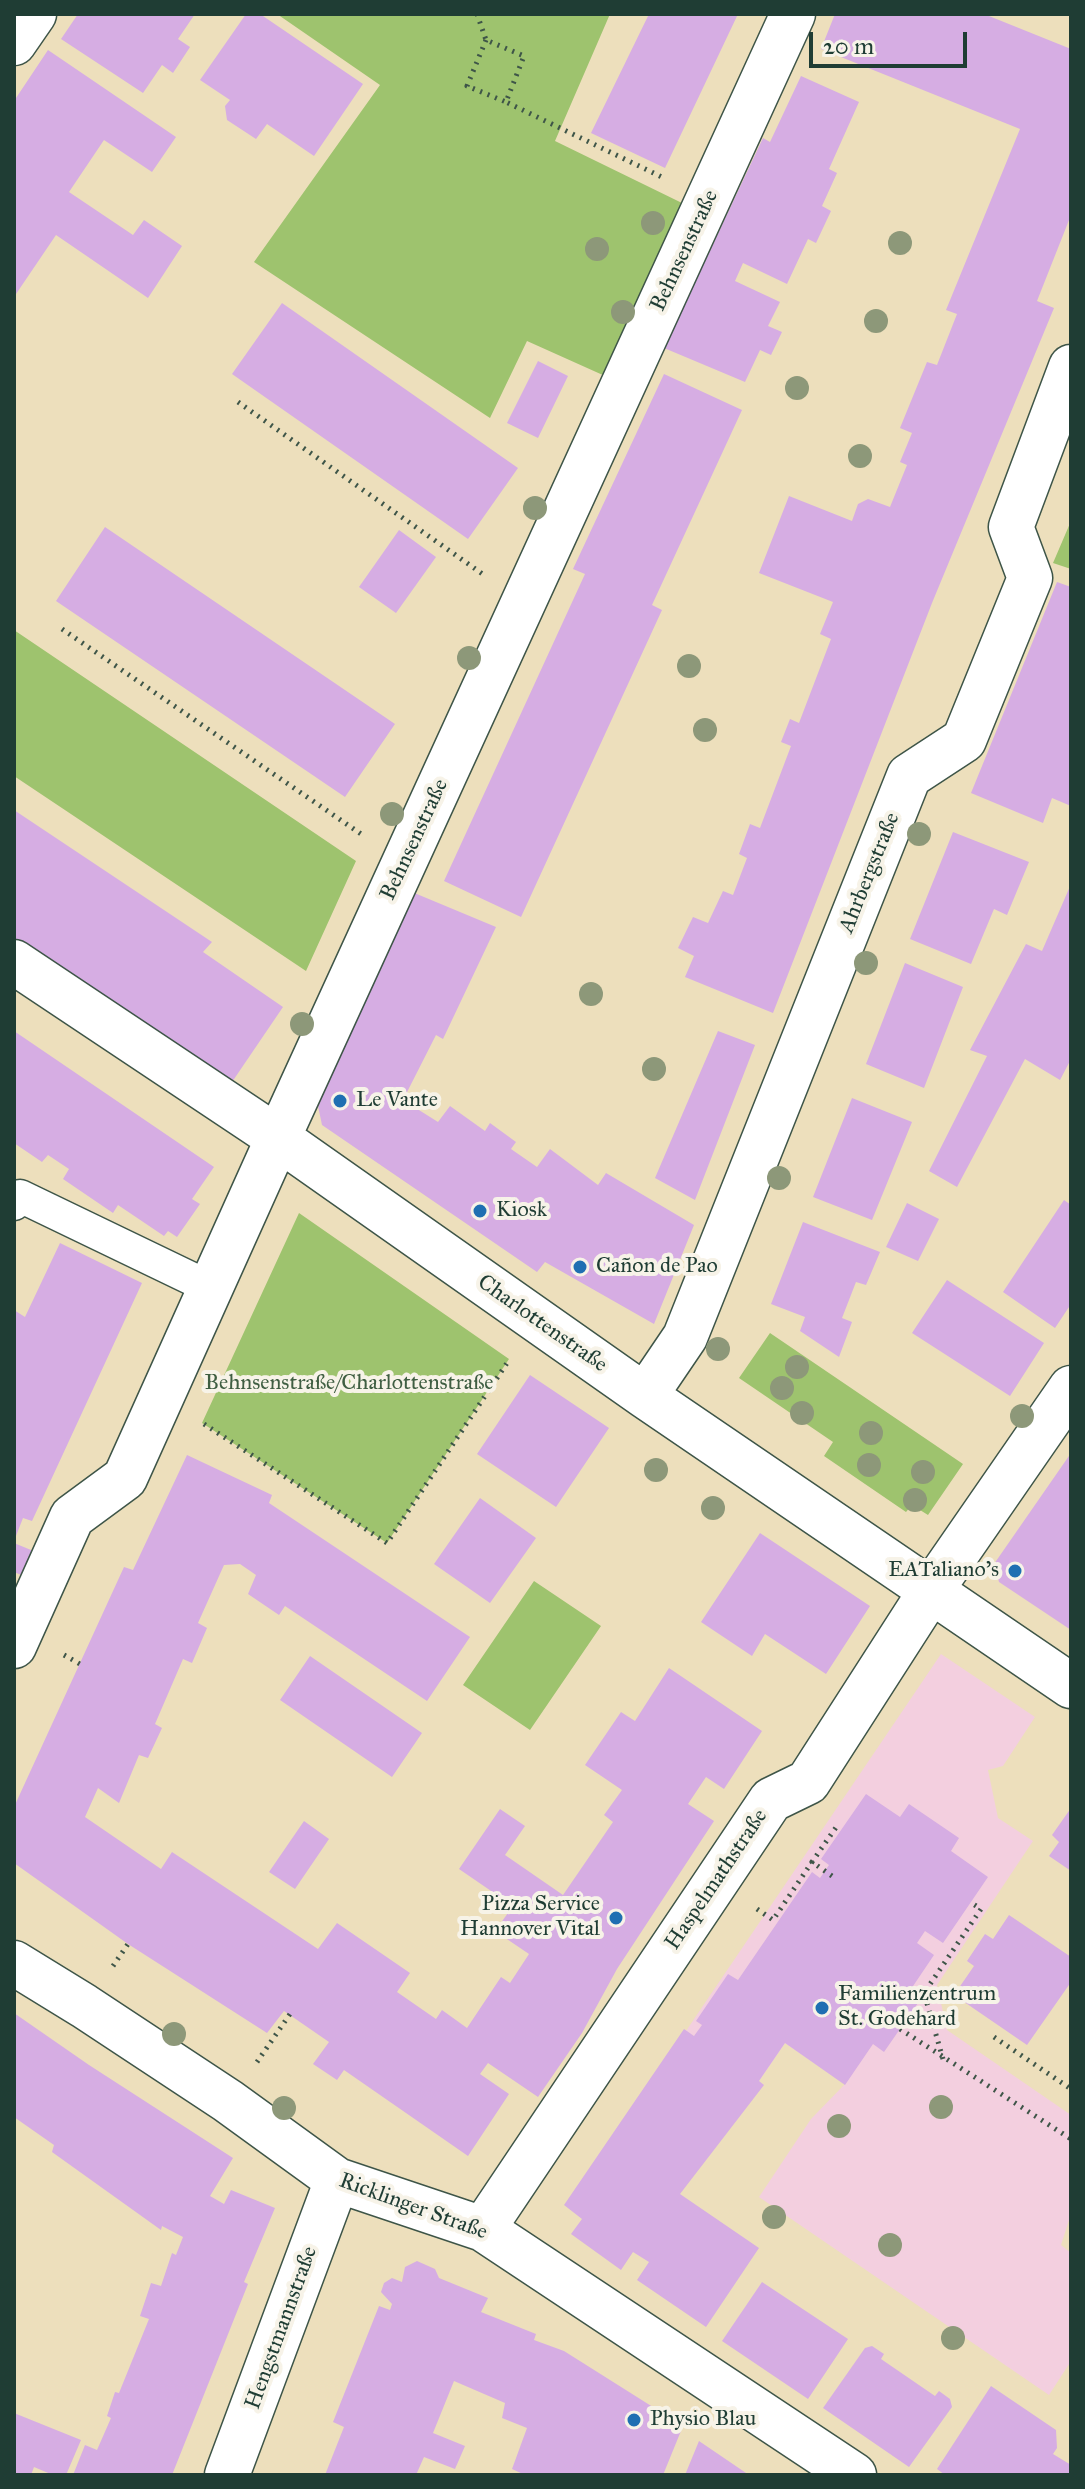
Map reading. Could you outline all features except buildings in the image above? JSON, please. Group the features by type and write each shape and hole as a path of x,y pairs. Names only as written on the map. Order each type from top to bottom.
{"street":[{"path":"14,43 34,14"},
{"name":"Behnsenstraße","path":"14,1646 72,1517 125,1478 793,14"},
{"name":"Ahrbergstraße","path":"645,1396 685,1337 909,776 964,740 1030,578 1011,527 1071,367"},
{"name":"Charlottenstraße","path":"14,962 278,1138 645,1396 1071,1686"},
{"name":"Haspelmathstraße","path":"483,2229 771,1800 808,1782 932,1589 1071,1388"},
{"name":"Ricklinger Straße","path":"14,1963 228,2101 337,2180 483,2229 854,2475"},
{"name":"Hengstmannstraße","path":"227,2475 337,2180"}],"lane":[{"path":"14,1204 20,1196 211,1288"}],"path":[{"path":"477,14 486,40 467,86 708,199"},
{"path":"486,40 524,56 506,102"},
{"path":"238,402 524,603"},
{"path":"62,629 404,863"},
{"path":"162,1396 387,1543 536,1319"},
{"path":"773,1920 841,1819"},
{"path":"812,1862 832,1876"},
{"path":"943,2059 924,1993 981,1909 970,1902"},
{"path":"900,2029 1071,2139"},
{"path":"994,2037 1071,2089"}],"shaded area":[{"name":"Familienzentrum St. Godehard","path":"941,1654 1035,1717 1003,1766 988,1770 998,1818 1033,1841 937,1985 947,2030 1071,2115 1071,2214 1061,2245 1071,2253 1071,2361 1049,2395 759,2197 811,2119 845,2084 785,2043 759,2081 686,2031"}],"green space":[{"path":"277,14 610,14 555,141 682,203 605,376 527,341 490,418 254,262 380,85"},
{"path":"1071,521 1071,569 1053,563"},
{"path":"14,630 356,861 306,971 14,776"},
{"name":"Behnsenstraße/Charlottenstraße","path":"299,1213 509,1359 387,1543 202,1423"},
{"path":"770,1333 963,1464 928,1515 912,1505 906,1512 824,1456 833,1442 739,1378"},
{"path":"534,1581 601,1626 530,1730 463,1685"}],"place":[{"name":"Le Vante","path":"340,1101"},
{"name":"Kiosk","path":"480,1211"},
{"name":"Cañon de Pao","path":"580,1267"},
{"name":"EATaliano’s","path":"1015,1571"},
{"name":"Pizza Service Hannover Vital","path":"616,1918"},
{"name":"Familienzentrum St. Godehard","path":"822,2008"},
{"name":"Physio Blau","path":"634,2420"}]}
